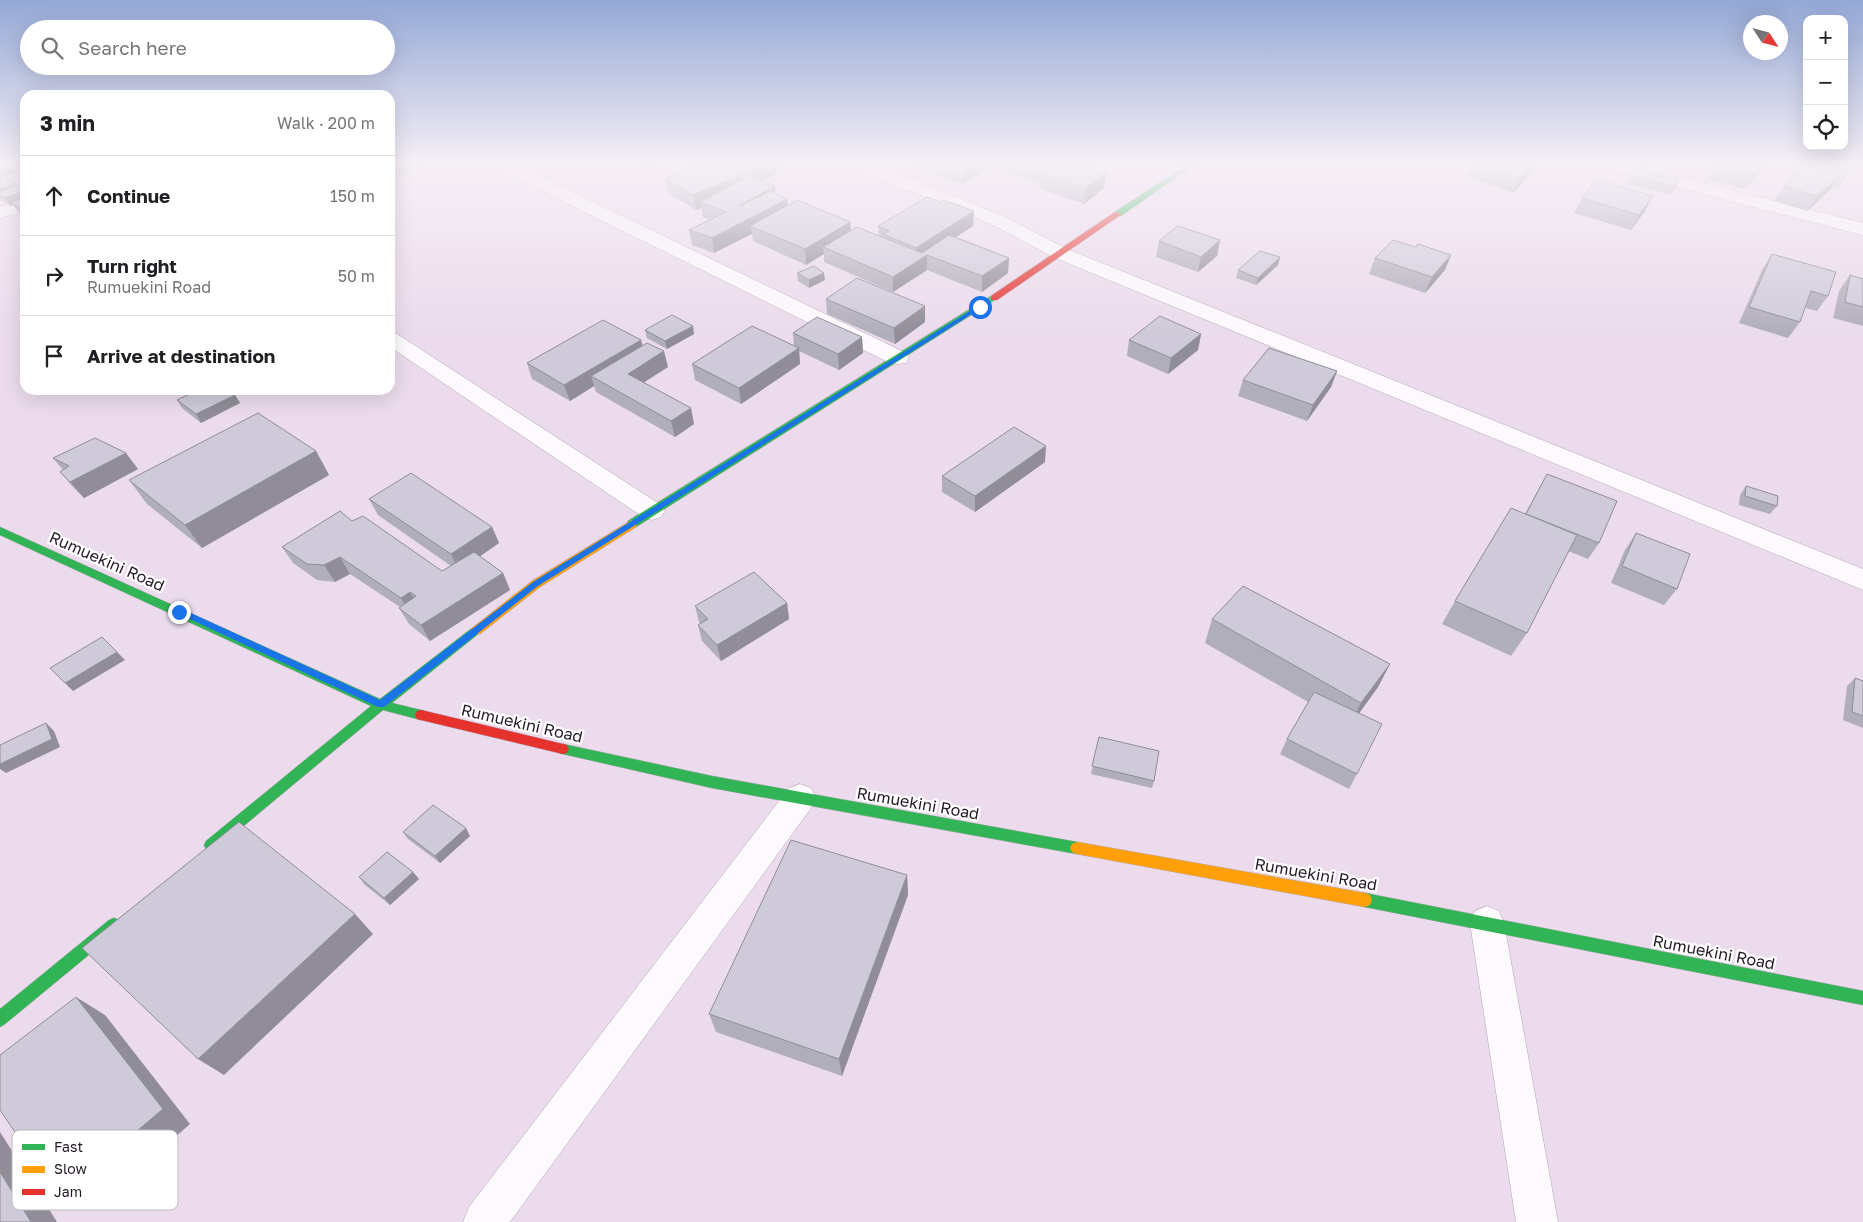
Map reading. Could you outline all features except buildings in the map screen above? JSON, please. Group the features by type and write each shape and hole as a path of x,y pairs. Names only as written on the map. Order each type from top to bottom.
{"street":[{"path":"618,220 898,358"},
{"path":"998,220 1060,253 1863,580"},
{"path":"198,856 381,704 536,584 980,307 1109,220"},
{"path":"1828,220 1863,229"},
{"path":"395,341 652,511"},
{"name":"Rumuekini Road","path":"0,531 381,704 473,729 712,782 1488,923 1863,998"},
{"path":"484,1222 800,798"},
{"path":"0,1019 122,918"},
{"path":"1488,923 1537,1222"}],"traffic: fast":[{"path":"632,524 994,298"},
{"path":"0,531 381,705 421,715"},
{"path":"211,845 381,705 476,631"},
{"path":"563,749 712,782 1077,848"},
{"path":"1365,900 1863,998"},
{"path":"0,1019 114,925"}],"traffic: slow":[{"path":"476,631 536,584 632,524"},
{"path":"1077,848 1365,900"}],"traffic: jam":[{"path":"994,298 1109,220"},
{"path":"421,715 563,749"}],"route":[{"path":"179,612 381,704 536,584 980,307"}]}
